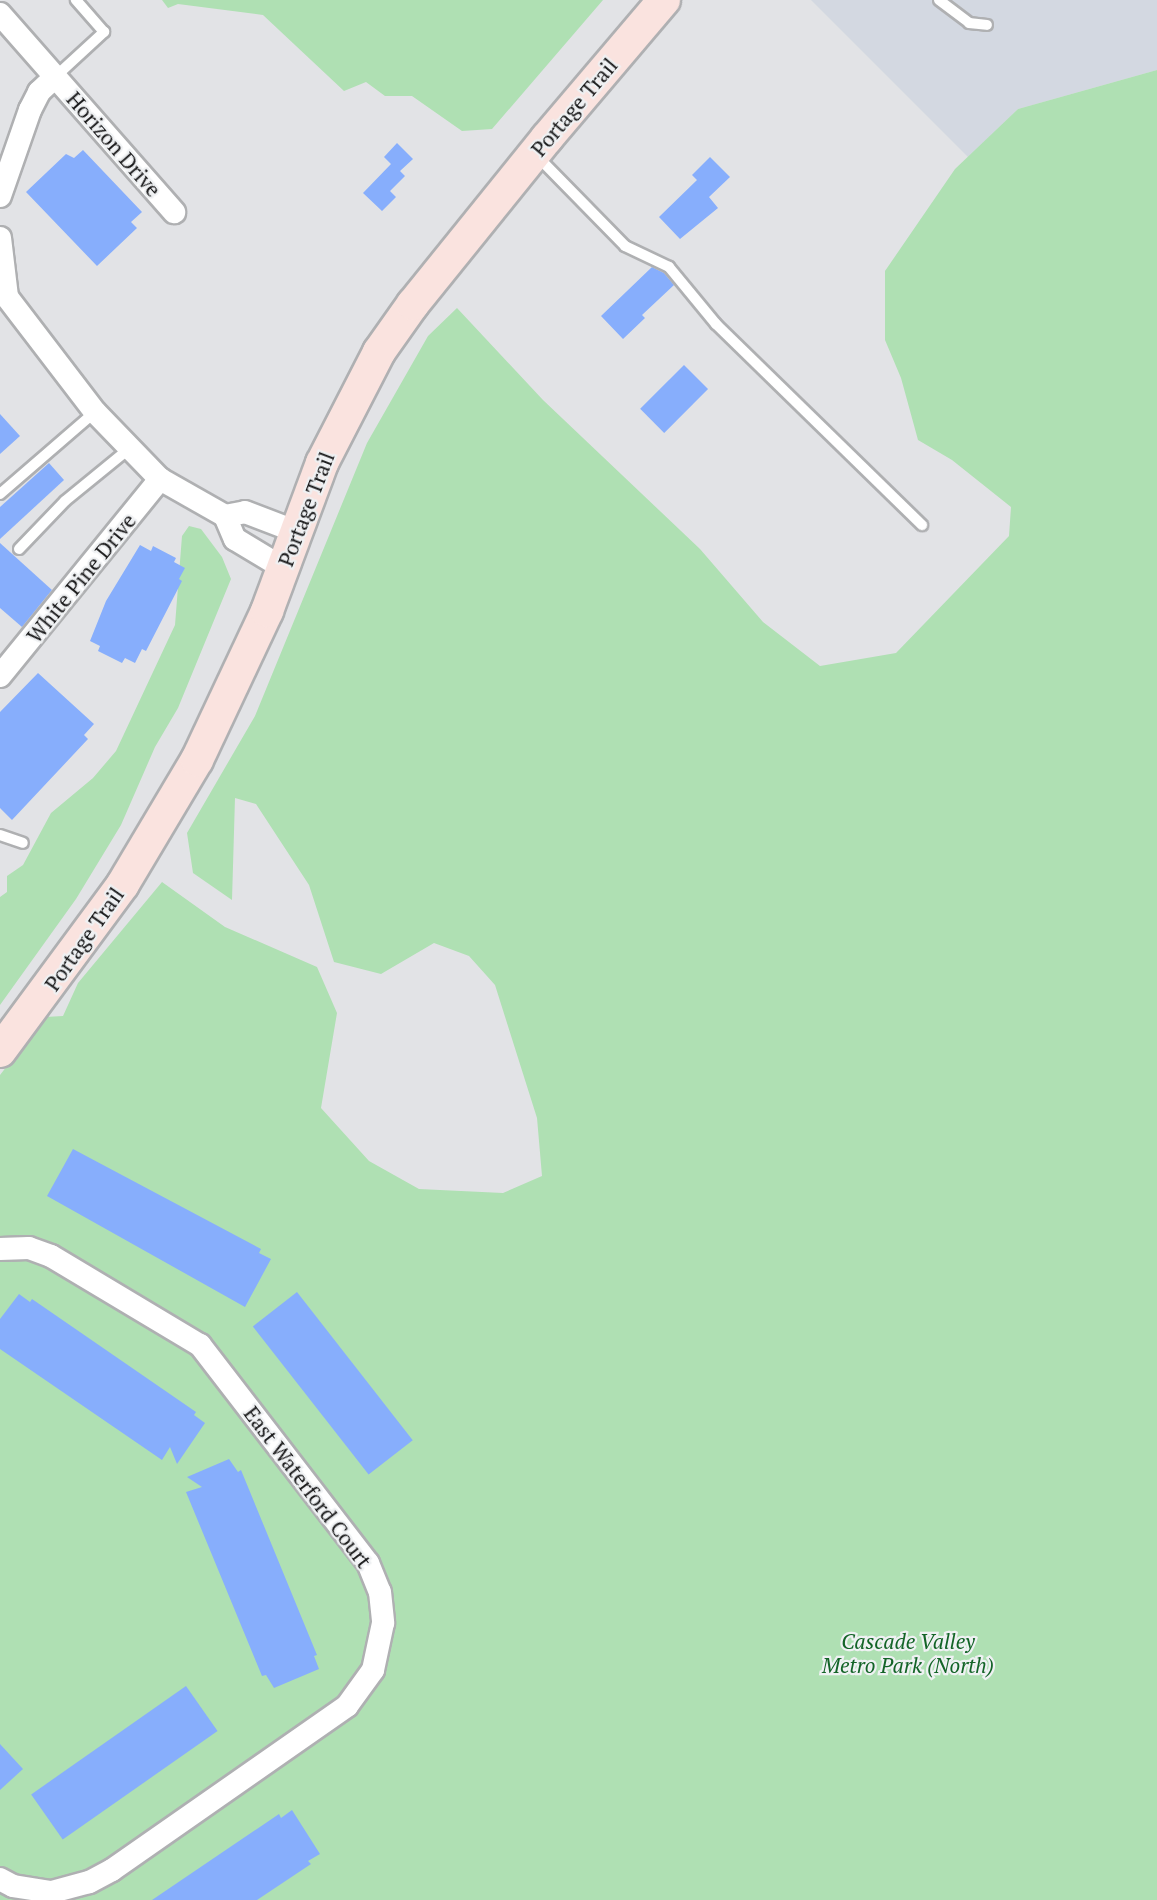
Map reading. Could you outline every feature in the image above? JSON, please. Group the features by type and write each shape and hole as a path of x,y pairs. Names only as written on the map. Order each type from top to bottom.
{"main road":[{"name":"Portage Trail","path":"0,1051 123,884 197,760 248,656 284,568 322,464 379,352 413,304 534,153 664,0"}],"street":[{"name":"Horizon Drive","path":"0,14 174,212"},
{"name":"Horizon Drive","path":"0,196 9,180 30,110 39,92 54,77"},
{"path":"0,238 4,300 95,412 160,479 225,516 235,539 284,568"},
{"name":"White Pine Drive","path":"0,676 160,479"},
{"path":"225,516 245,512 297,532"},
{"name":"East Waterford Court","path":"0,1249 29,1248 51,1256 200,1345 368,1563 380,1592 383,1623 373,1671 347,1706 112,1870 89,1882 51,1892 13,1886 0,1879"}],"lane":[{"path":"54,77 104,32 76,0"},
{"path":"939,0 969,23 987,25"},
{"path":"534,153 625,246 669,267 716,324 922,525"},
{"path":"0,494 95,412"},
{"path":"19,549 65,501 130,448"},
{"path":"0,835 22,843"}],"shaded area":[{"path":"811,0 1157,0 1157,70 1018,109 968,157"}],"green space":[{"path":"162,0 603,0 492,129 462,131 412,96 385,96 366,82 344,91 263,15 178,4 168,8"},
{"name":"Cascade Valley Metro Park (North)","path":"1157,70 1157,1900 0,1900 0,1075 45,1017 63,1016 78,983 162,882 225,927 317,967 337,1013 321,1108 369,1161 419,1189 503,1193 542,1176 537,1118 495,985 469,956 434,943 381,974 334,962 309,885 256,804 235,798 232,900 193,873 187,833 255,716 367,443 428,336 457,308 543,400 700,549 763,622 820,666 896,653 1009,536 1011,507 952,460 918,440 901,378 885,340 885,271 955,169 1018,109"},
{"path":"189,526 201,529 222,557 231,579 178,708 155,747 121,825 76,899 0,1005 0,897 7,892 7,876 23,865 51,813 93,778 116,751 175,625 182,536"}],"building":[{"path":"397,143 413,159 400,171 405,176 390,191 396,197 382,211 363,193 391,164 384,157"},
{"path":"83,150 142,212 131,222 137,228 97,266 26,192 66,154 74,158"},
{"path":"710,157 730,177 709,197 718,208 680,239 659,217 697,180 692,175"},
{"path":"652,267 664,273 674,285 642,315 645,318 623,339 601,316"},
{"path":"684,365 708,389 664,433 640,409"},
{"path":"0,414 20,436 0,454"},
{"path":"49,463 64,480 0,539 0,507"},
{"path":"0,543 52,590 22,627 0,608"},
{"path":"140,545 151,551 153,546 176,558 174,562 185,568 179,579 182,581 146,651 142,649 135,663 125,658 122,663 98,651 100,646 90,641 106,601"},
{"path":"38,673 94,724 84,735 88,739 12,820 0,808 0,712"},
{"path":"73,1149 261,1249 259,1253 271,1259 245,1307 47,1196"},
{"path":"297,1292 413,1440 369,1475 253,1326"},
{"path":"19,1294 30,1302 32,1299 196,1412 194,1415 205,1423 177,1464 170,1447 162,1460 0,1349 0,1319"},
{"path":"229,1459 238,1472 241,1470 317,1655 314,1656 319,1669 274,1688 266,1675 262,1676 186,1492 202,1487 187,1477"},
{"path":"186,1686 218,1731 63,1839 31,1794"},
{"path":"0,1744 23,1769 0,1790"},
{"path":"292,1810 320,1854 308,1861 311,1864 257,1900 152,1900 279,1814 281,1818"}]}
